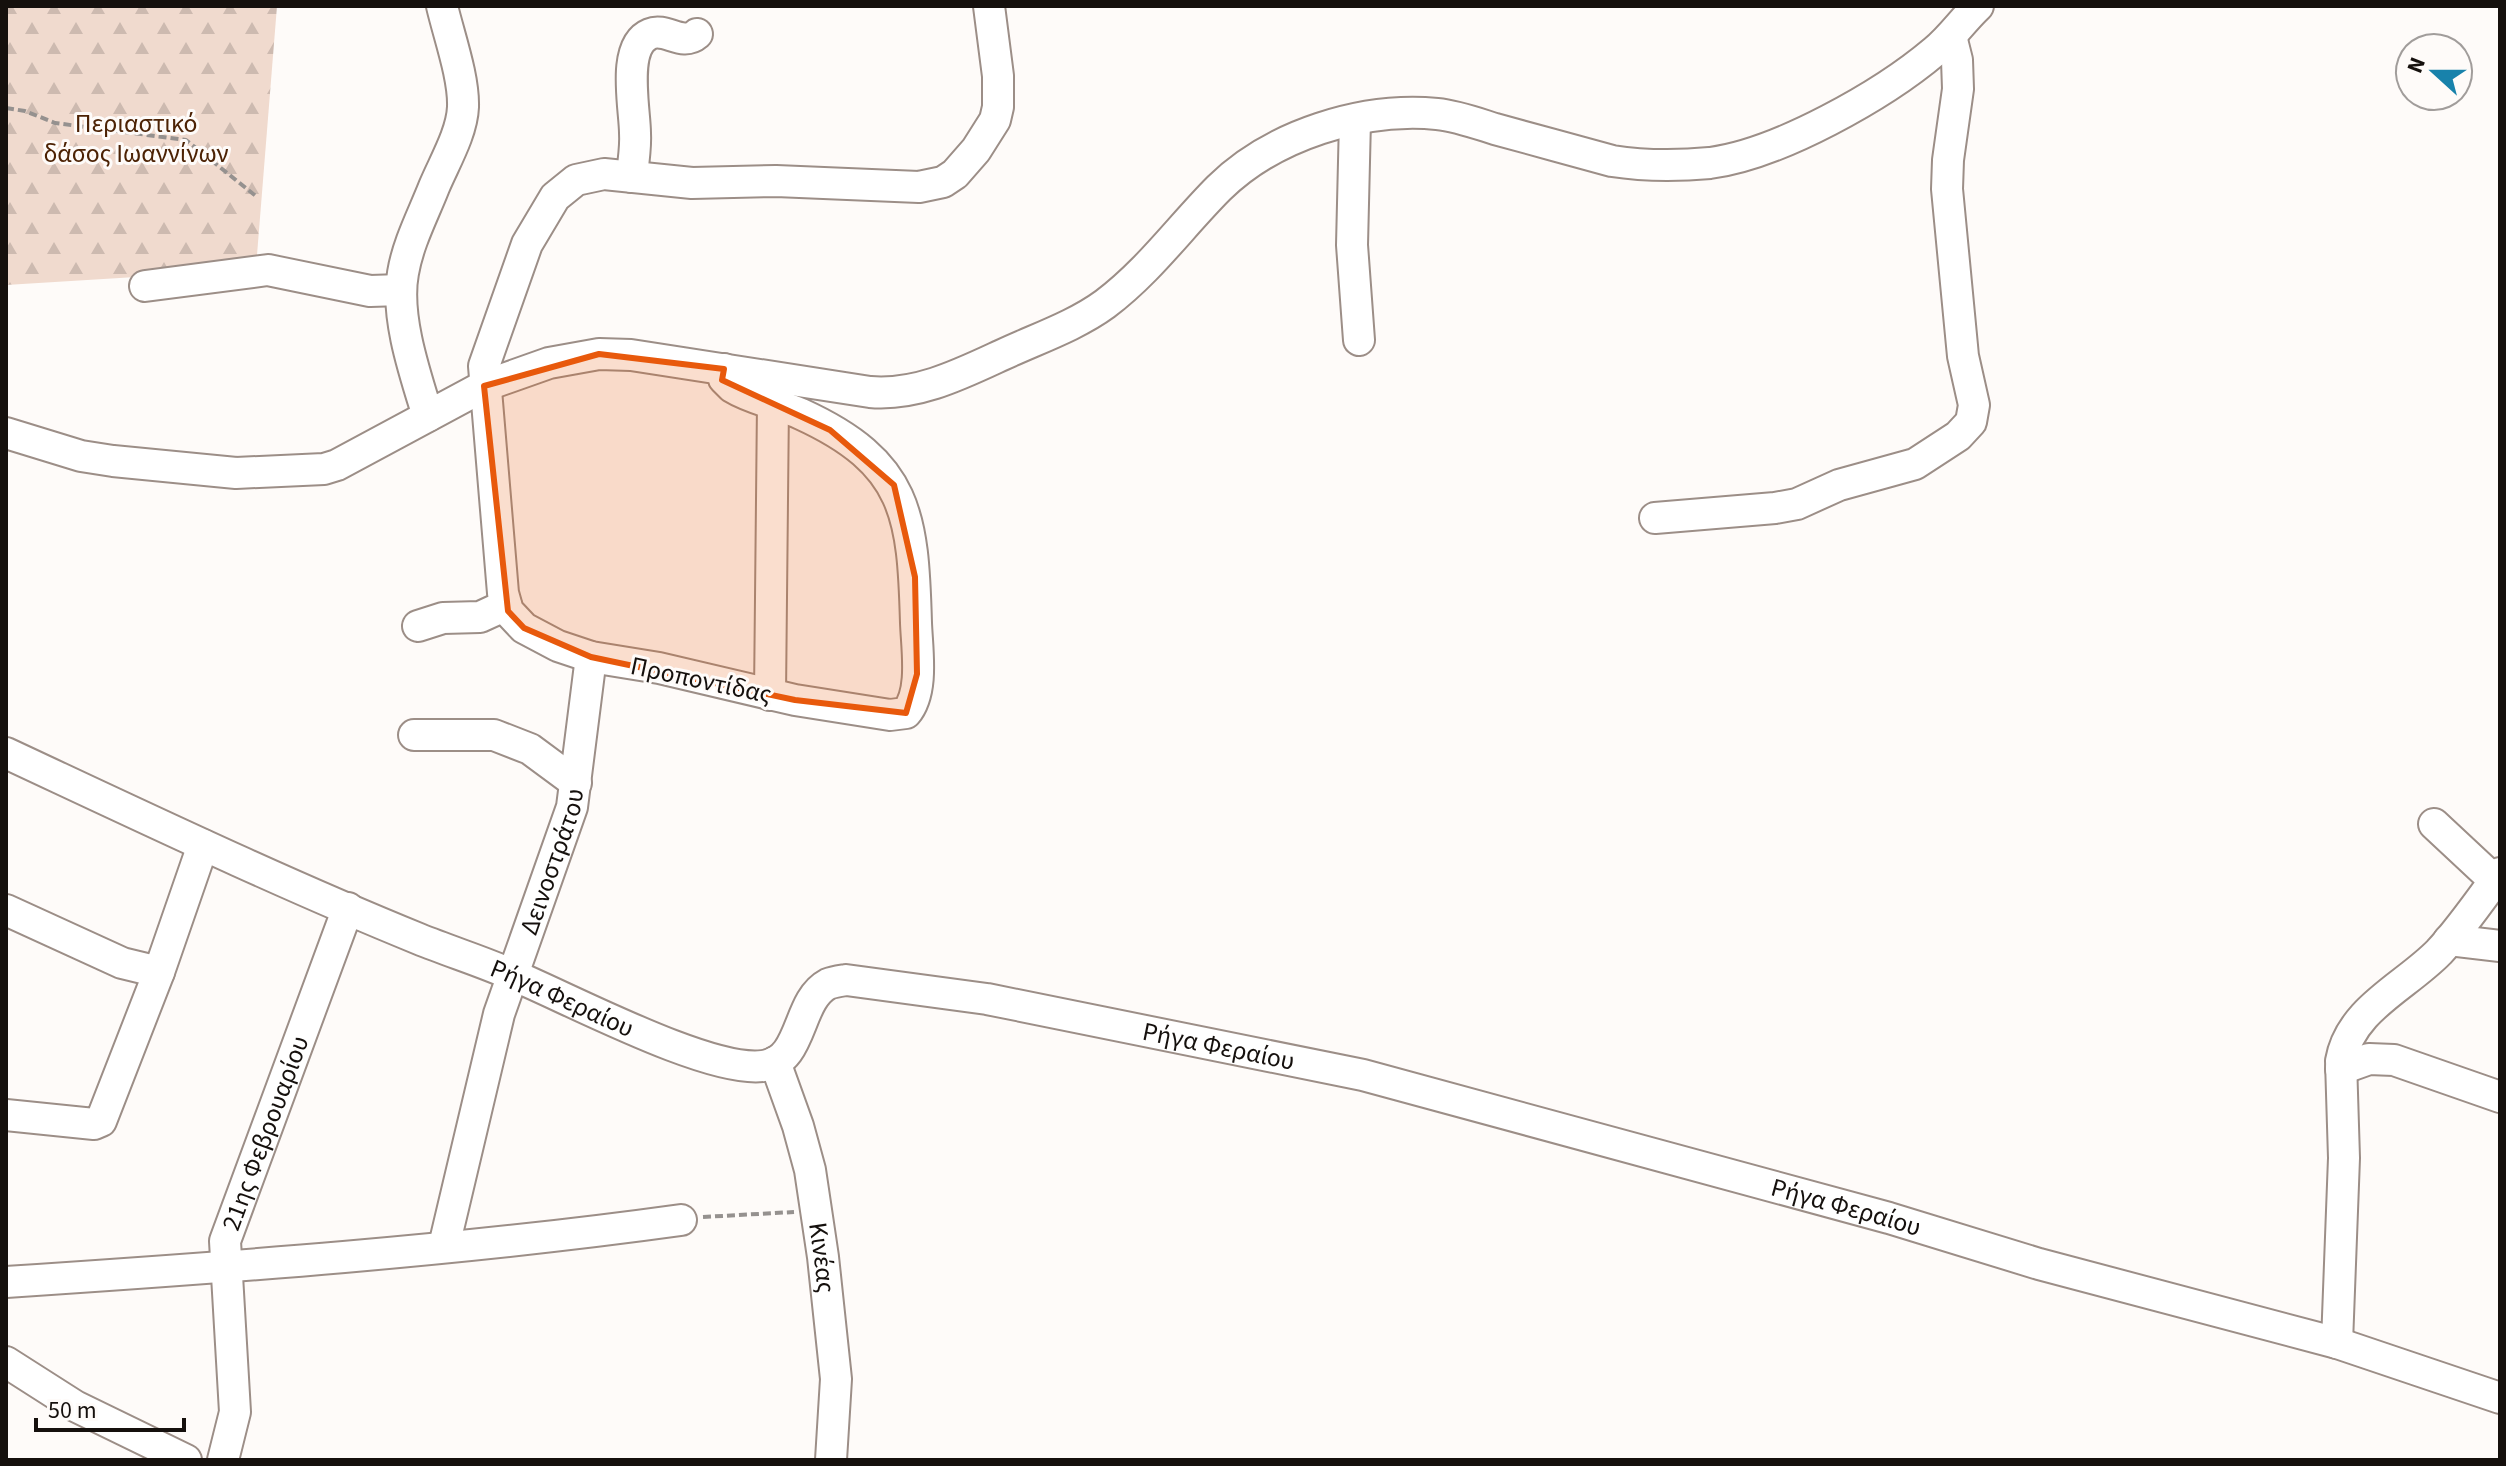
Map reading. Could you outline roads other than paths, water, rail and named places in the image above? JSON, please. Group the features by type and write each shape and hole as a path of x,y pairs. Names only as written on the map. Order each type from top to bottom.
{"street":[{"path":"428,416 413,361 401,290 412,242 462,116 461,89 442,6"},
{"path":"418,626 443,618 480,617 507,608 498,548 484,386 485,362 527,244 549,205 563,189 582,177 604,174 680,182 776,181 919,187 943,182 955,174 976,150 995,120 998,76 989,6"},
{"path":"6,433 81,456 113,461 236,473 296,472 337,465 484,386 549,363 599,354 631,355 883,393 917,388 945,379 1091,314 1141,272 1214,193 1248,163 1310,133 1355,120 1398,114 1440,114 1612,161 1710,163 1746,155 1842,112 1920,63 1951,36 1978,6"},
{"path":"632,177 636,134 632,70 635,52 650,34 661,33 685,39 697,34"},
{"path":"1655,518 1797,504 1839,485 1915,464 1958,436 1971,422 1974,405 1963,356 1947,197 1948,160 1958,89 1957,60 1951,36"},
{"path":"1355,120 1352,245 1359,340"},
{"path":"145,286 268,270 370,291 401,290"},
{"path":"724,369 724,379 732,387 773,403 770,695"},
{"name":"Προποντίδας","path":"507,608 524,628 591,657 659,668 770,695 890,715 906,713 913,701 917,674 915,577 909,529 894,485 876,463 846,440 816,422 773,403"},
{"name":"Δεινοστράτου","path":"444,1246 499,1014 567,823 576,783 591,657"},
{"path":"414,735 494,735 530,749 576,783"},
{"name":"Ρήγα Φεραίου","path":"6,753 203,845 419,939 512,974 661,1040 705,1056 749,1066 765,1066 775,1062 787,1052 816,994 828,984 846,980 987,999 1363,1075 1889,1218 2039,1264 2337,1343 2500,1398"},
{"path":"2337,1343 2344,1158 2341,1069 2344,1046 2357,1023 2419,971 2449,940 2497,876 2434,824"},
{"path":"6,1115 94,1124 106,1115 203,845"},
{"name":"21ης Φεβρουαρίου","path":"223,1460 235,1412 225,1241 348,908"},
{"path":"6,910 122,963 159,972"},
{"path":"2449,940 2500,946"},
{"path":"2341,1069 2369,1059 2394,1060 2500,1097"},
{"name":"Κινέας","path":"775,1062 810,1170 823,1257 836,1379 831,1460"},
{"path":"6,1282 225,1268 565,1236 681,1220"},
{"path":"6,1362 75,1406 186,1460"}],"park label":[{"name":"Περιαστικό δάσος Ιωαννίνων","path":"136,138"}]}
